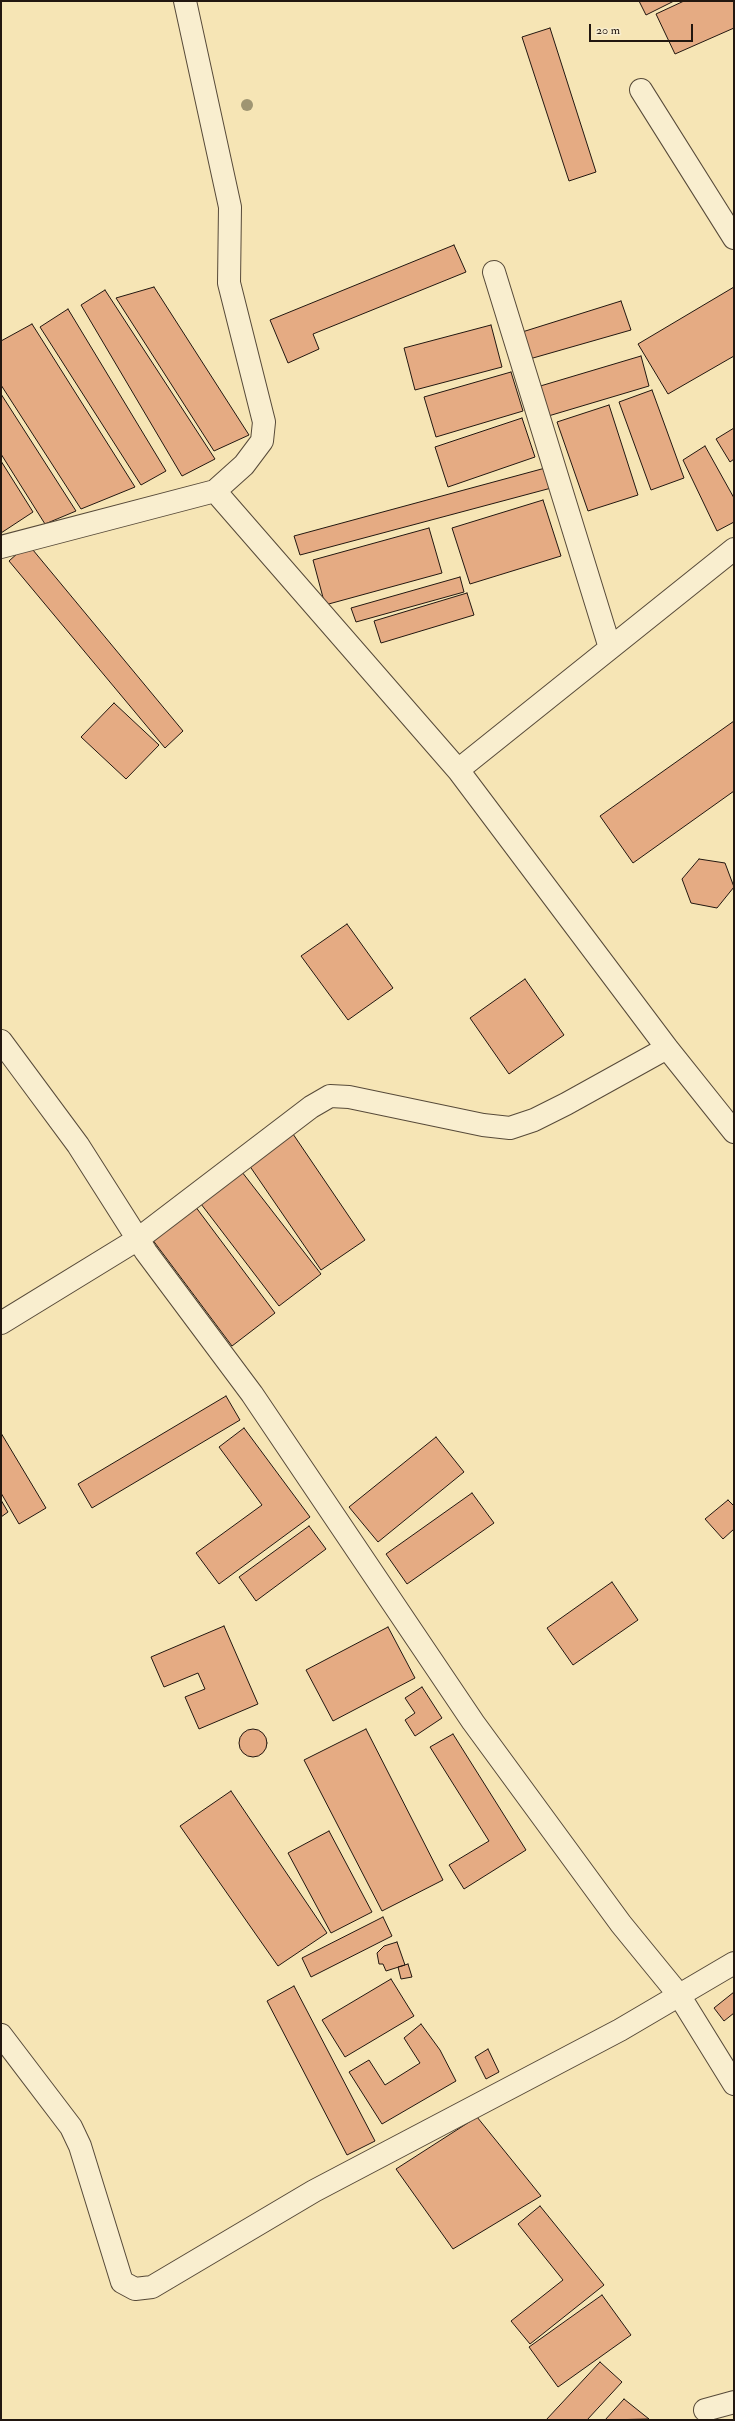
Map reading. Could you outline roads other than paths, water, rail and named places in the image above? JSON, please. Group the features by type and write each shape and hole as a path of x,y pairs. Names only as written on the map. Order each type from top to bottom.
{"street":[{"path":"1,547 215,491 244,465 262,441 264,422 229,283 230,207 185,1"},
{"path":"641,90 734,238"},
{"path":"494,272 610,648"},
{"path":"215,491 458,770 668,1048 734,1132"},
{"path":"458,770 734,549"},
{"path":"1,1041 78,1146 138,1239 252,1394 473,1722 621,1924 679,1995 734,2084"},
{"path":"1,1324 138,1239 311,1107 330,1096 349,1097 483,1125 510,1128 534,1120 566,1104 668,1048"},
{"path":"1,2035 71,2127 80,2146 122,2282 135,2289 152,2287 314,2191 620,2030 734,1963"},
{"path":"705,2410 734,2402"}]}
